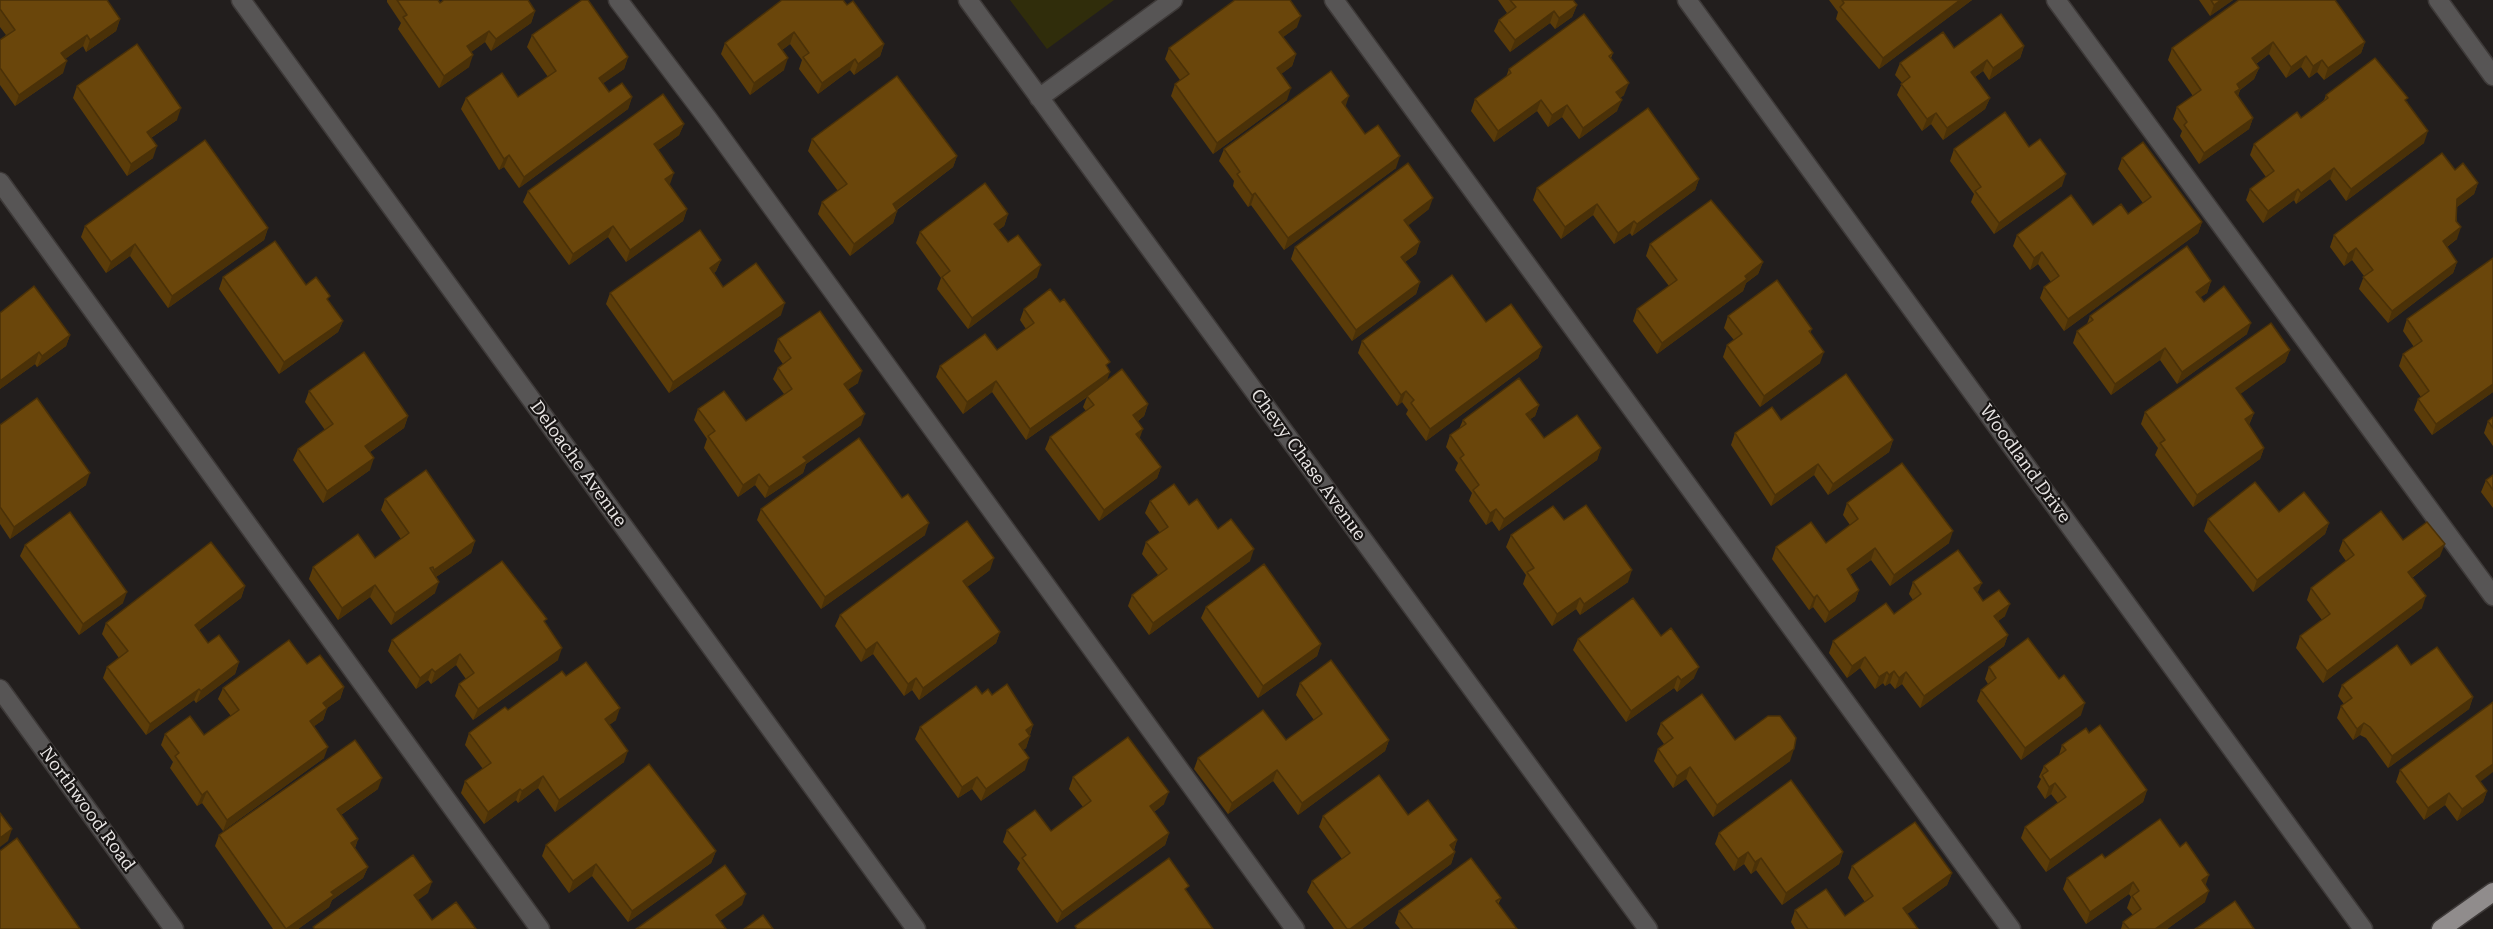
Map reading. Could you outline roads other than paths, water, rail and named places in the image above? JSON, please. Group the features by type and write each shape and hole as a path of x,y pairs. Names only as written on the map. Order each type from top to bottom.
{"main road":[{"path":"2441,929 2493,892"}],"street":[{"name":"Deloache Avenue","path":"241,0 916,929"},
{"path":"618,0 708,119 1295,929"},
{"name":"Chevy Chase Avenue","path":"968,0 1648,929"},
{"path":"1039,98 1173,0"},
{"path":"1334,0 2011,929"},
{"name":"Woodland Drive","path":"1687,0 2363,929"},
{"path":"2056,0 2493,596"},
{"path":"2438,0 2493,76"},
{"path":"0,182 540,929"},
{"name":"Northwood Road","path":"0,689 174,929"}]}
